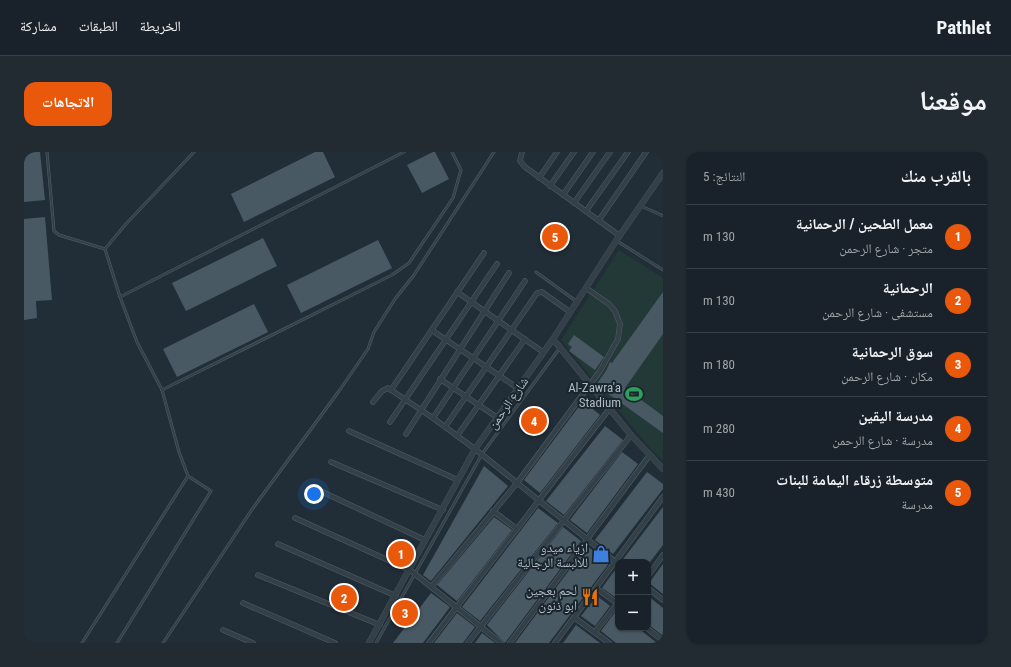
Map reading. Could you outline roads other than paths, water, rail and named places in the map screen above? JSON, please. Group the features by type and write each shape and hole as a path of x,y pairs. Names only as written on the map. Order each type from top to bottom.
{"street":[{"path":"522,152 520,161 539,178 599,220 618,238"},
{"path":"539,178 558,152"},
{"path":"550,186 574,152"},
{"path":"563,194 592,152"},
{"path":"574,203 610,152"},
{"path":"586,211 628,152"},
{"path":"599,220 646,152"},
{"name":"شارع الرحمن","path":"369,643 396,596 412,572 426,540 475,450 553,339 618,238 663,173"},
{"path":"391,390 433,331 457,292 484,253"},
{"path":"390,422 497,264"},
{"path":"406,434 509,273"},
{"path":"433,418 525,281"},
{"path":"432,586 517,483 607,361 618,339 620,324 615,311 609,304 586,288"},
{"path":"457,292 544,352"},
{"path":"445,427 537,293 540,292 570,312"},
{"path":"433,331 519,389"},
{"path":"457,436 525,339"},
{"path":"553,339 631,435 663,469"},
{"path":"440,379 498,418"},
{"path":"373,402 384,389 388,388 433,418 482,454 615,562"},
{"path":"429,643 610,408"},
{"path":"349,431 458,480"},
{"path":"468,643 631,435"},
{"path":"510,643 650,456"},
{"path":"331,462 443,510"},
{"path":"314,488 426,540"},
{"path":"619,559 663,497"},
{"path":"494,511 517,529"},
{"path":"295,518 412,572 432,586 501,643"},
{"path":"278,544 396,596"},
{"path":"651,572 663,555"},
{"path":"555,643 615,564"},
{"path":"258,574 380,625"},
{"path":"596,588 615,602"},
{"path":"651,590 663,600"},
{"path":"243,603 335,643"},
{"path":"594,632 615,608"},
{"path":"574,618 594,632 602,641 608,643"},
{"path":"223,630 253,643"},
{"path":"651,631 663,641"}],"lane":[{"path":"47,152 54,231 60,235 105,249"},
{"path":"105,249 125,225 194,152"},
{"path":"120,298 404,152"},
{"path":"162,390 392,275 409,263 453,198 461,170 452,152"},
{"path":"163,643 252,508 339,391 368,349 374,332 395,299 414,275 494,152"},
{"path":"640,206 663,216"},
{"path":"618,238 663,270"},
{"path":"105,249 120,298 138,342 162,390 179,452 188,476 211,491 117,643"},
{"path":"536,272 577,302"},
{"path":"376,643 412,572 482,454 560,348"},
{"path":"82,643 188,476"}],"place":[{"name":"متوسطة زرقاء اليمامة للبنات","path":"555,237"},
{"name":"Al-Zawra'a Stadium","path":"634,394"},
{"name":"مدرسة اليقين","path":"534,421"},
{"name":"معمل الطحين / الرحمانية","path":"401,554"},
{"name":"ازياء ميدو للالبسة الرجالية","path":"601,554"},
{"name":"لحم بعجين ابو ذنون","path":"590,597"},
{"name":"الرحمانية","path":"344,598"},
{"name":"سوق الرحمانية","path":"405,613"}]}
